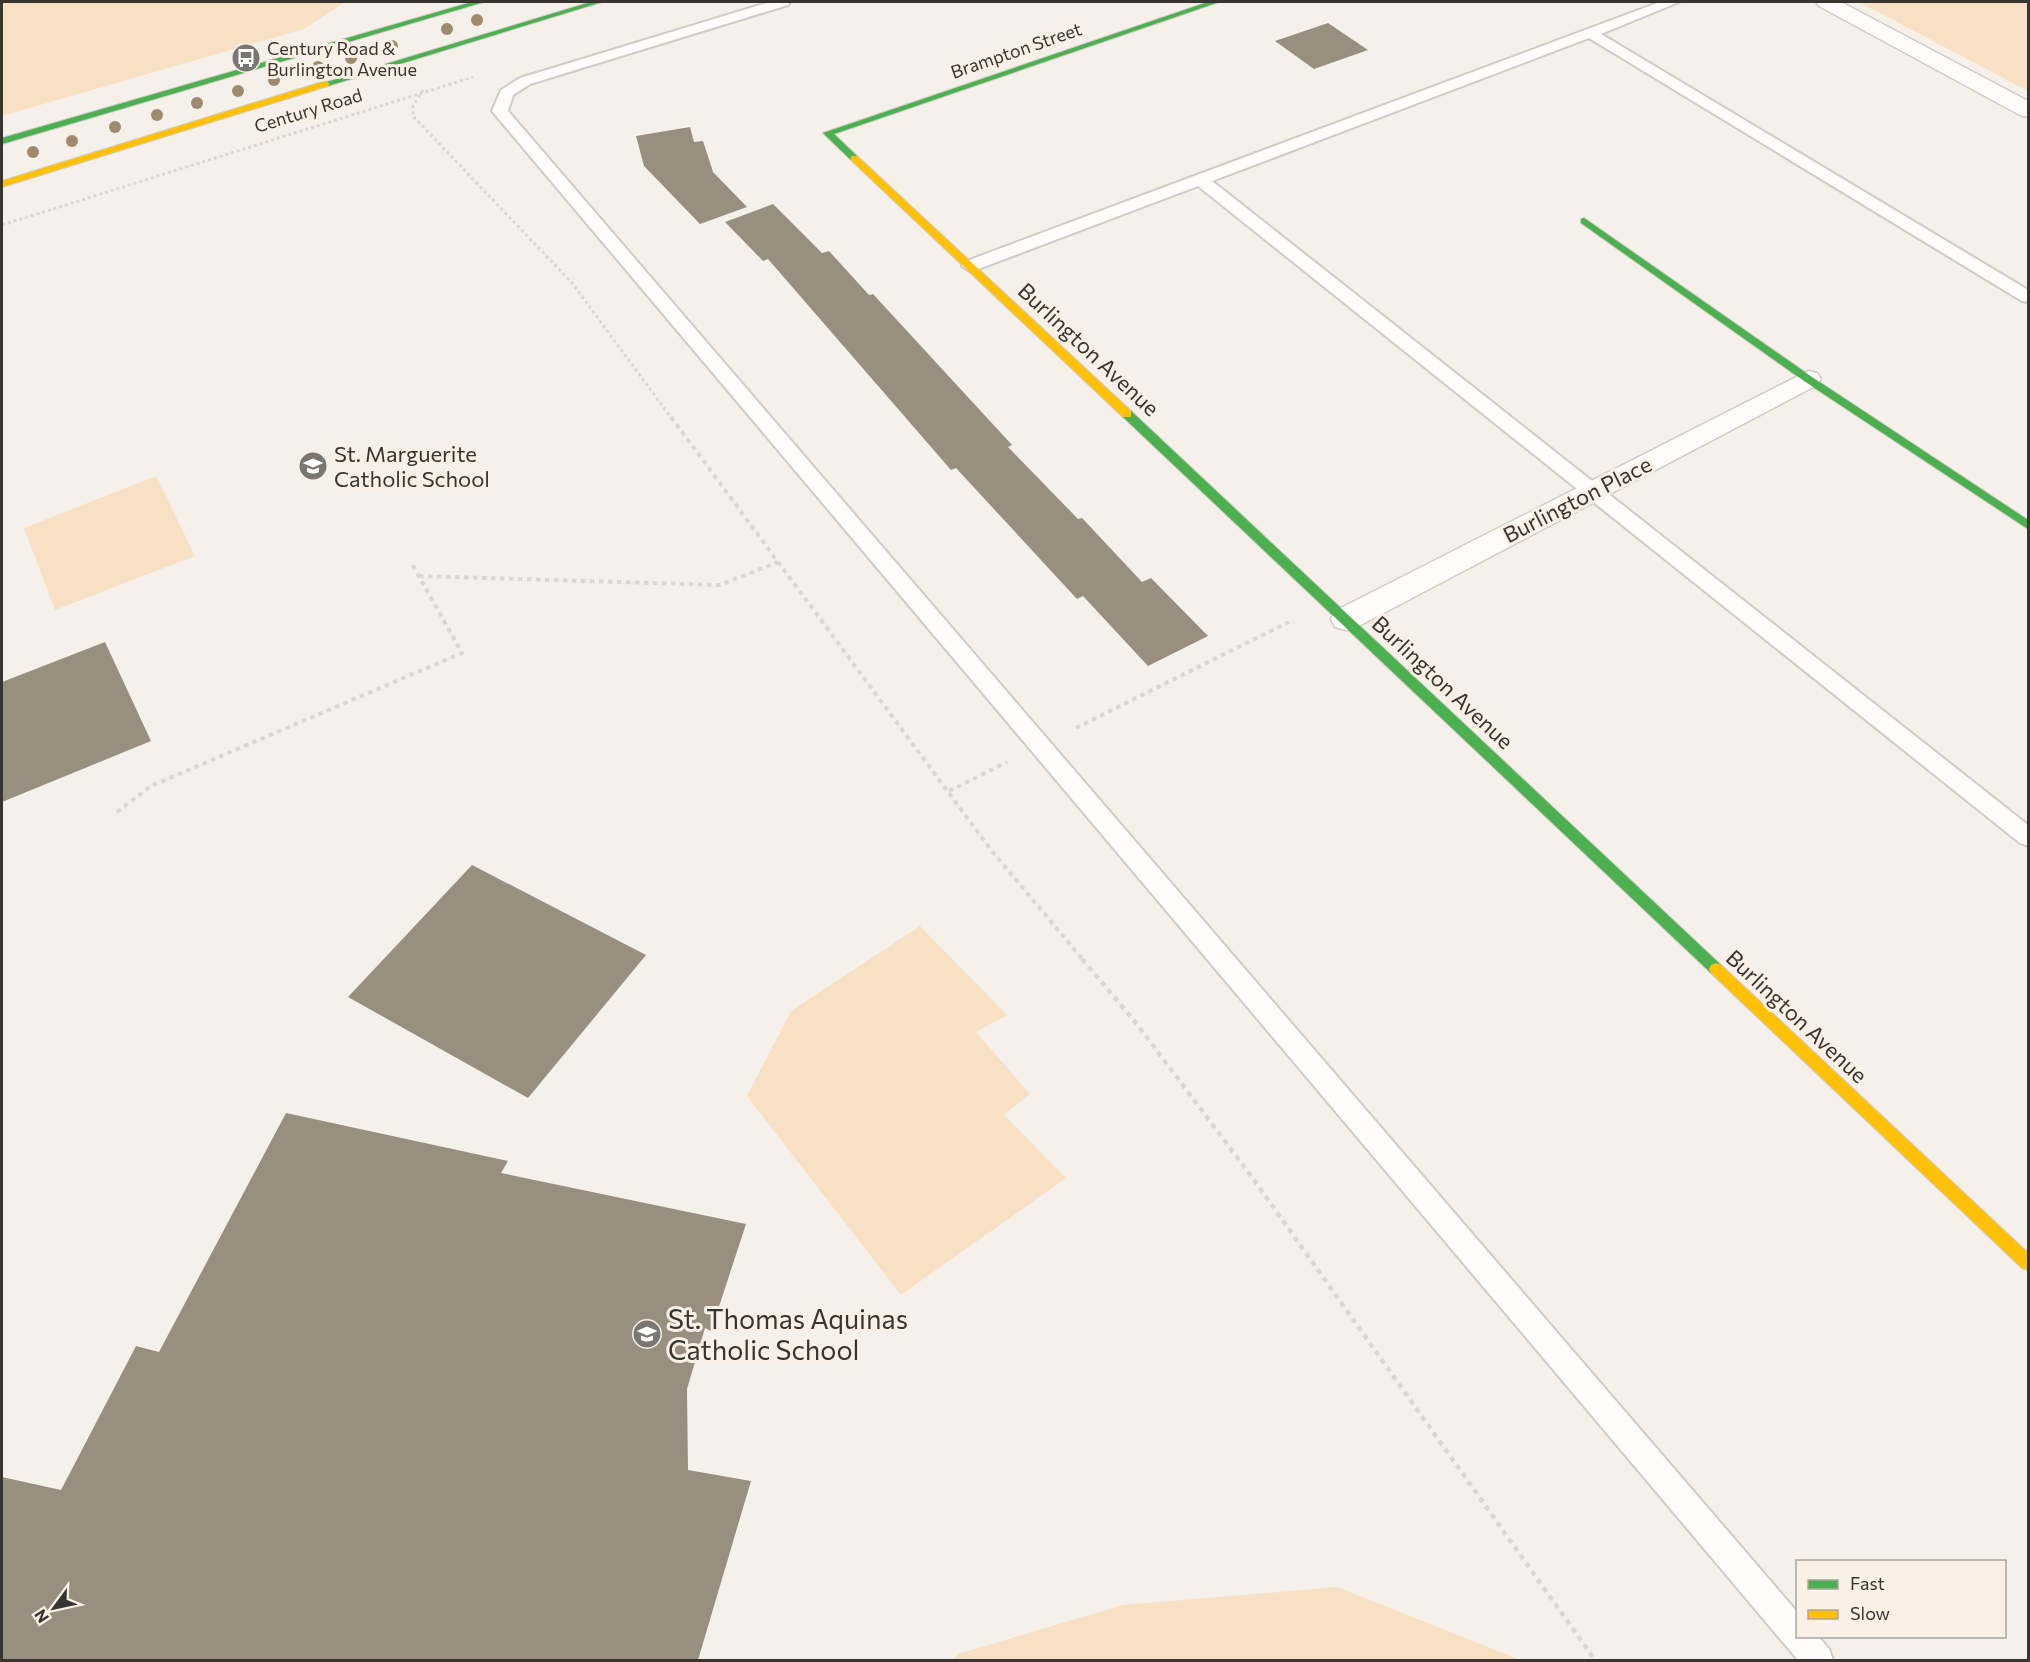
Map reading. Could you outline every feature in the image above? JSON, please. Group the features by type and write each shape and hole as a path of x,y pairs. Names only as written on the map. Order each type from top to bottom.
{"street":[{"path":"2,141 480,2"},
{"name":"Century Road","path":"2,184 598,2"},
{"name":"Brampton Street","path":"828,134 1215,2"},
{"path":"1826,2 2028,110"},
{"name":"Burlington Avenue","path":"828,134 2028,1263"},
{"path":"1584,221 1808,379 2028,525"},
{"name":"Burlington Place","path":"1337,611 1592,490 1808,379"}],"lane":[{"path":"783,2 525,81 506,93 500,111 1796,1634"},
{"path":"970,266 1672,2"},
{"path":"1590,33 2028,297"},
{"path":"1200,179 2028,837"},
{"path":"1799,1638 1818,1660"}],"path":[{"name":"Century Road","path":"2,225 420,95 483,73"},
{"path":"427,83 413,106 413,116 572,283 992,850 1136,1023 1254,1180 1595,1660"},
{"path":"418,576 720,585 778,562"},
{"path":"117,812 151,786 462,653 412,564"},
{"path":"949,791 1039,747 1337,611"}],"shaded area":[{"path":"2,2 344,3 304,29 2,116"},
{"path":"1859,2 2028,2 2028,91"},
{"path":"156,476 195,556 55,610 24,528"},
{"path":"920,926 1007,1015 976,1032 1030,1094 1004,1115 1066,1178 901,1295 747,1096 791,1011"},
{"path":"1337,1587 1521,1660 952,1660 958,1654 1123,1605"}],"building":[{"path":"1328,23 1368,50 1314,69 1275,41"},
{"path":"690,127 694,142 703,141 713,172 747,207 700,224 644,166 636,136"},
{"path":"773,204 822,253 829,251 869,295 873,294 1012,445 1008,447 1078,519 1082,518 1142,582 1151,578 1208,636 1148,666 1083,596 1077,599 956,468 951,470 768,259 763,261 725,222"},
{"path":"105,642 151,741 2,802 2,682"},
{"path":"472,865 646,955 528,1098 348,997"},
{"path":"286,1113 508,1161 501,1173 746,1224 711,1331 705,1328 687,1389 688,1470 751,1481 698,1660 2,1660 2,1477 61,1490 136,1346 159,1352"}],"traffic: fast":[{"path":"2,141 480,2"},
{"path":"325,84 598,2"},
{"path":"854,158 828,133 1215,2"},
{"path":"1584,221 1808,379 2028,525"},
{"path":"1127,414 1716,969"}],"traffic: slow":[{"path":"2,184 325,84"},
{"path":"854,158 1127,414"},
{"path":"1716,969 2028,1263"}],"place":[{"name":"Century Road & Burlington Avenue","path":"246,58"},
{"name":"St. Marguerite Catholic School","path":"313,466"},
{"name":"St. Thomas Aquinas Catholic School","path":"647,1334"}]}
